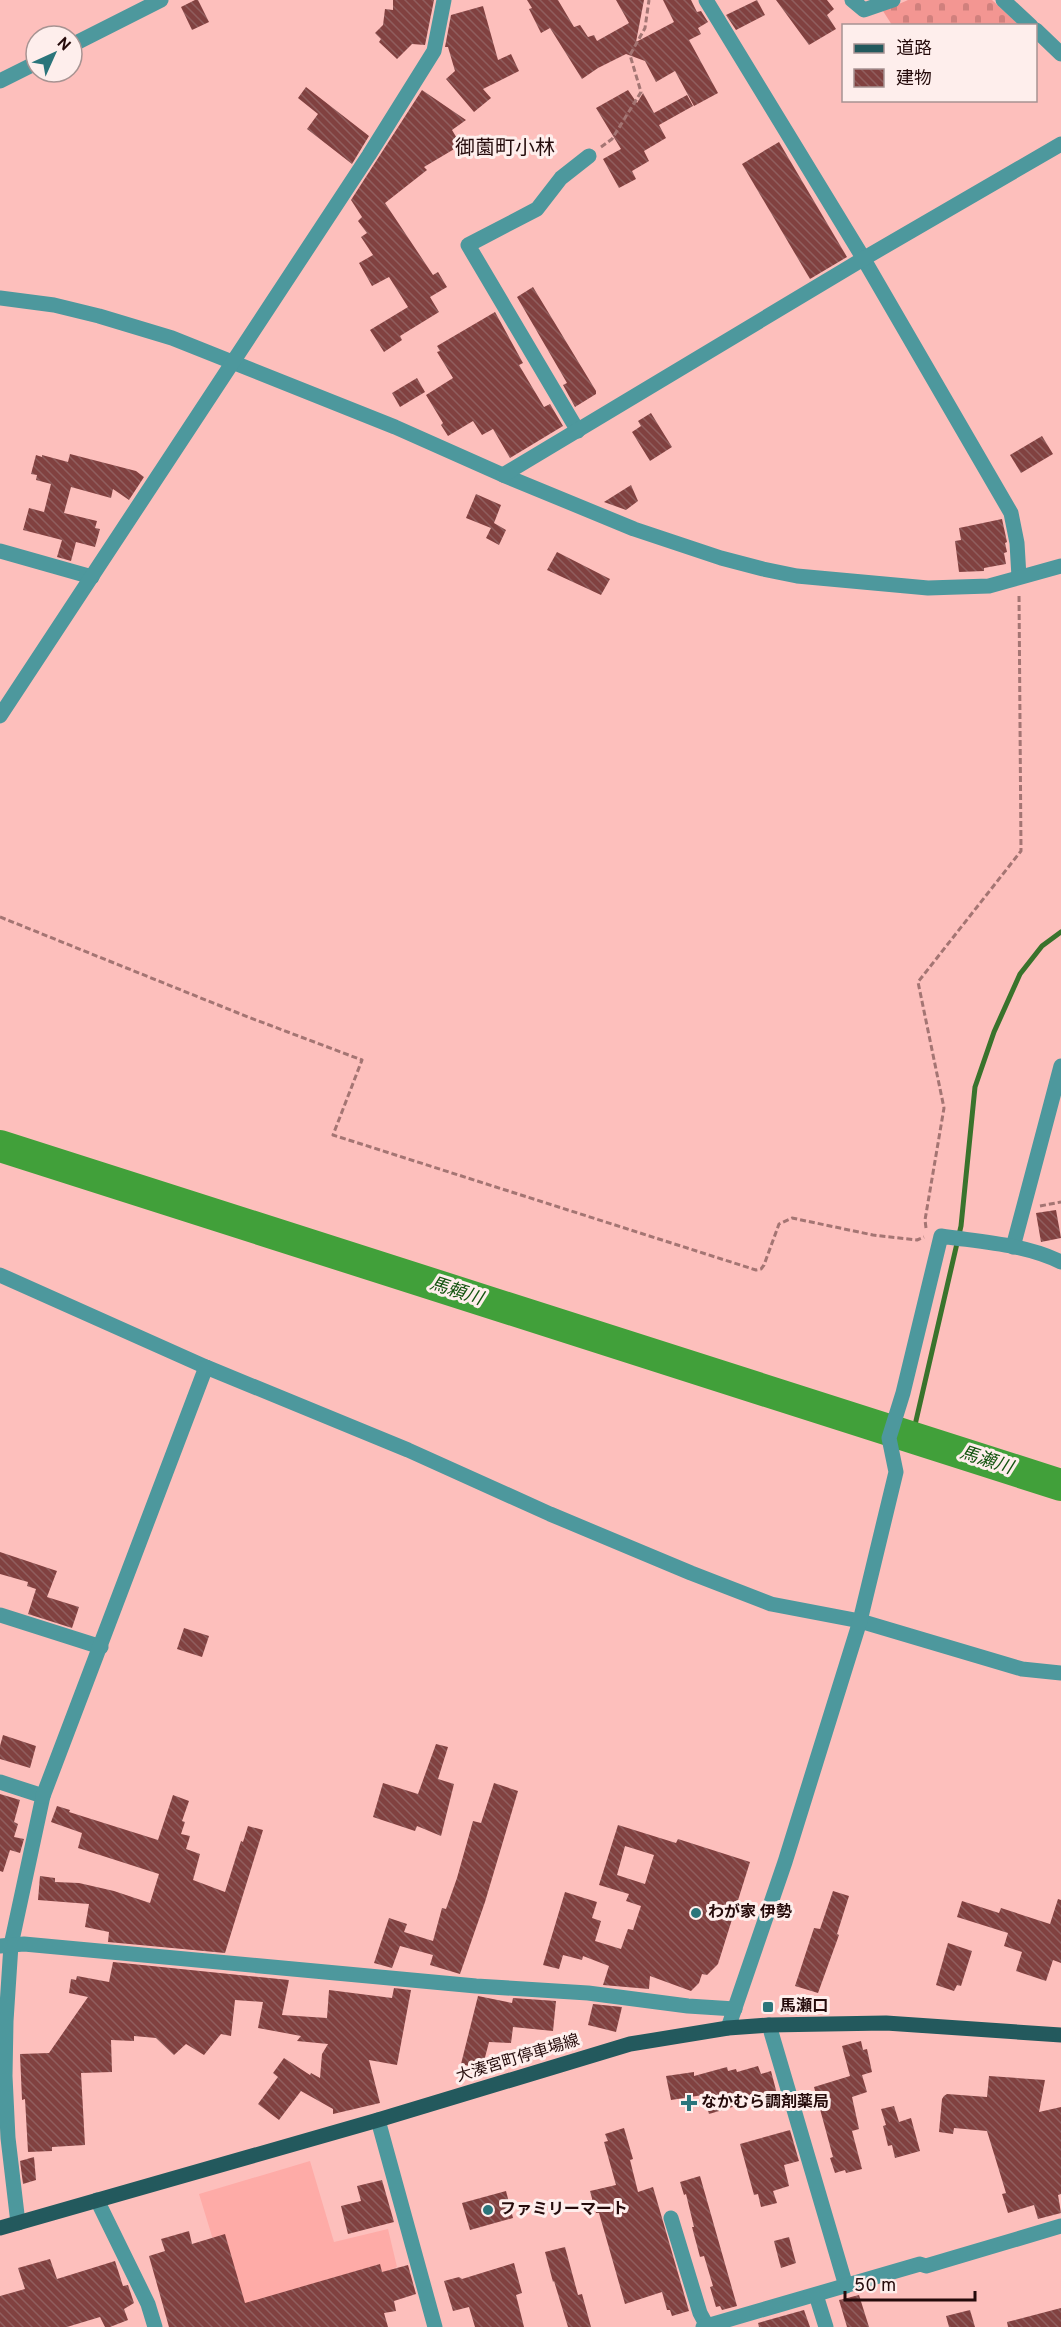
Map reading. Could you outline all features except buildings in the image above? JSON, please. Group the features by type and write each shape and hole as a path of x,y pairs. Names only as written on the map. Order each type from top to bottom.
{"main road":[{"name":"大湊宮町停車場線","path":"0,2228 378,2120 630,2044 728,2028 769,2025 886,2023 1061,2035"}],"street":[{"path":"84,39 161,0"},
{"path":"0,716 369,154 434,51 444,0"},
{"path":"706,0 863,259 1011,513 1017,543 1019,577"},
{"path":"852,0 864,10 893,0"},
{"path":"1003,0 1028,24"},
{"path":"1037,32 1061,54"},
{"path":"0,81 24,69"},
{"path":"503,476 863,259 1061,144"},
{"path":"578,431 468,245 537,209 561,178 589,156"},
{"path":"0,298 54,305 172,338 396,428 503,476 634,529 721,558 797,576 928,588 989,586 1061,566"},
{"path":"0,551 92,577"},
{"path":"1013,1246 1061,1066"},
{"path":"728,2028 785,1862 860,1621 897,1472 889,1438 941,1236 1013,1246 1043,1253 1061,1262"},
{"path":"0,1275 206,1367 408,1450 549,1514 771,1604 860,1621 1022,1669 1061,1673"},
{"path":"18,2223 4,2140 5,1946 43,1796 206,1367"},
{"path":"0,1614 101,1647"},
{"path":"0,1782 43,1796"},
{"path":"5,1946 24,1944 476,1986 588,1993 735,2009"},
{"path":"769,2025 846,2286"},
{"path":"378,2120 435,2327"},
{"path":"97,2200 148,2304 155,2327"},
{"path":"671,2218 705,2326 728,2323 920,2264 926,2266 1061,2226"},
{"path":"816,2295 826,2327"}],"path":[{"path":"589,156 612,139 640,92 630,54 645,28 649,0"},
{"path":"0,917 248,1017 362,1060 333,1135 756,1270 761,1269 764,1265 779,1224 792,1218 861,1233 917,1240 927,1235 925,1220 944,1108 918,982 1021,851 1019,577"}],"shaded area":[{"path":"310,2161 334,2242 388,2229 397,2267 362,2280 234,2308 199,2194"}],"green space":[{"path":"908,0 992,0 1018,24 891,24 883,11"}],"waterway":[{"path":"912,1438 961,1226 975,1087 994,1032 1020,974 1042,946 1061,932"},
{"name":"馬頼川","path":"0,1146 1061,1485"}],"place":[{"name":"わが家 伊勢","path":"696,1913"},
{"name":"馬瀬口","path":"768,2007"},
{"name":"なかむら調剤薬局","path":"689,2103"},
{"name":"ファミリーマート","path":"488,2210"}],"district":[{"name":"御薗町小林","path":"505,149"}],"water label":[{"name":"馬瀬川","path":"986,1461"}]}
